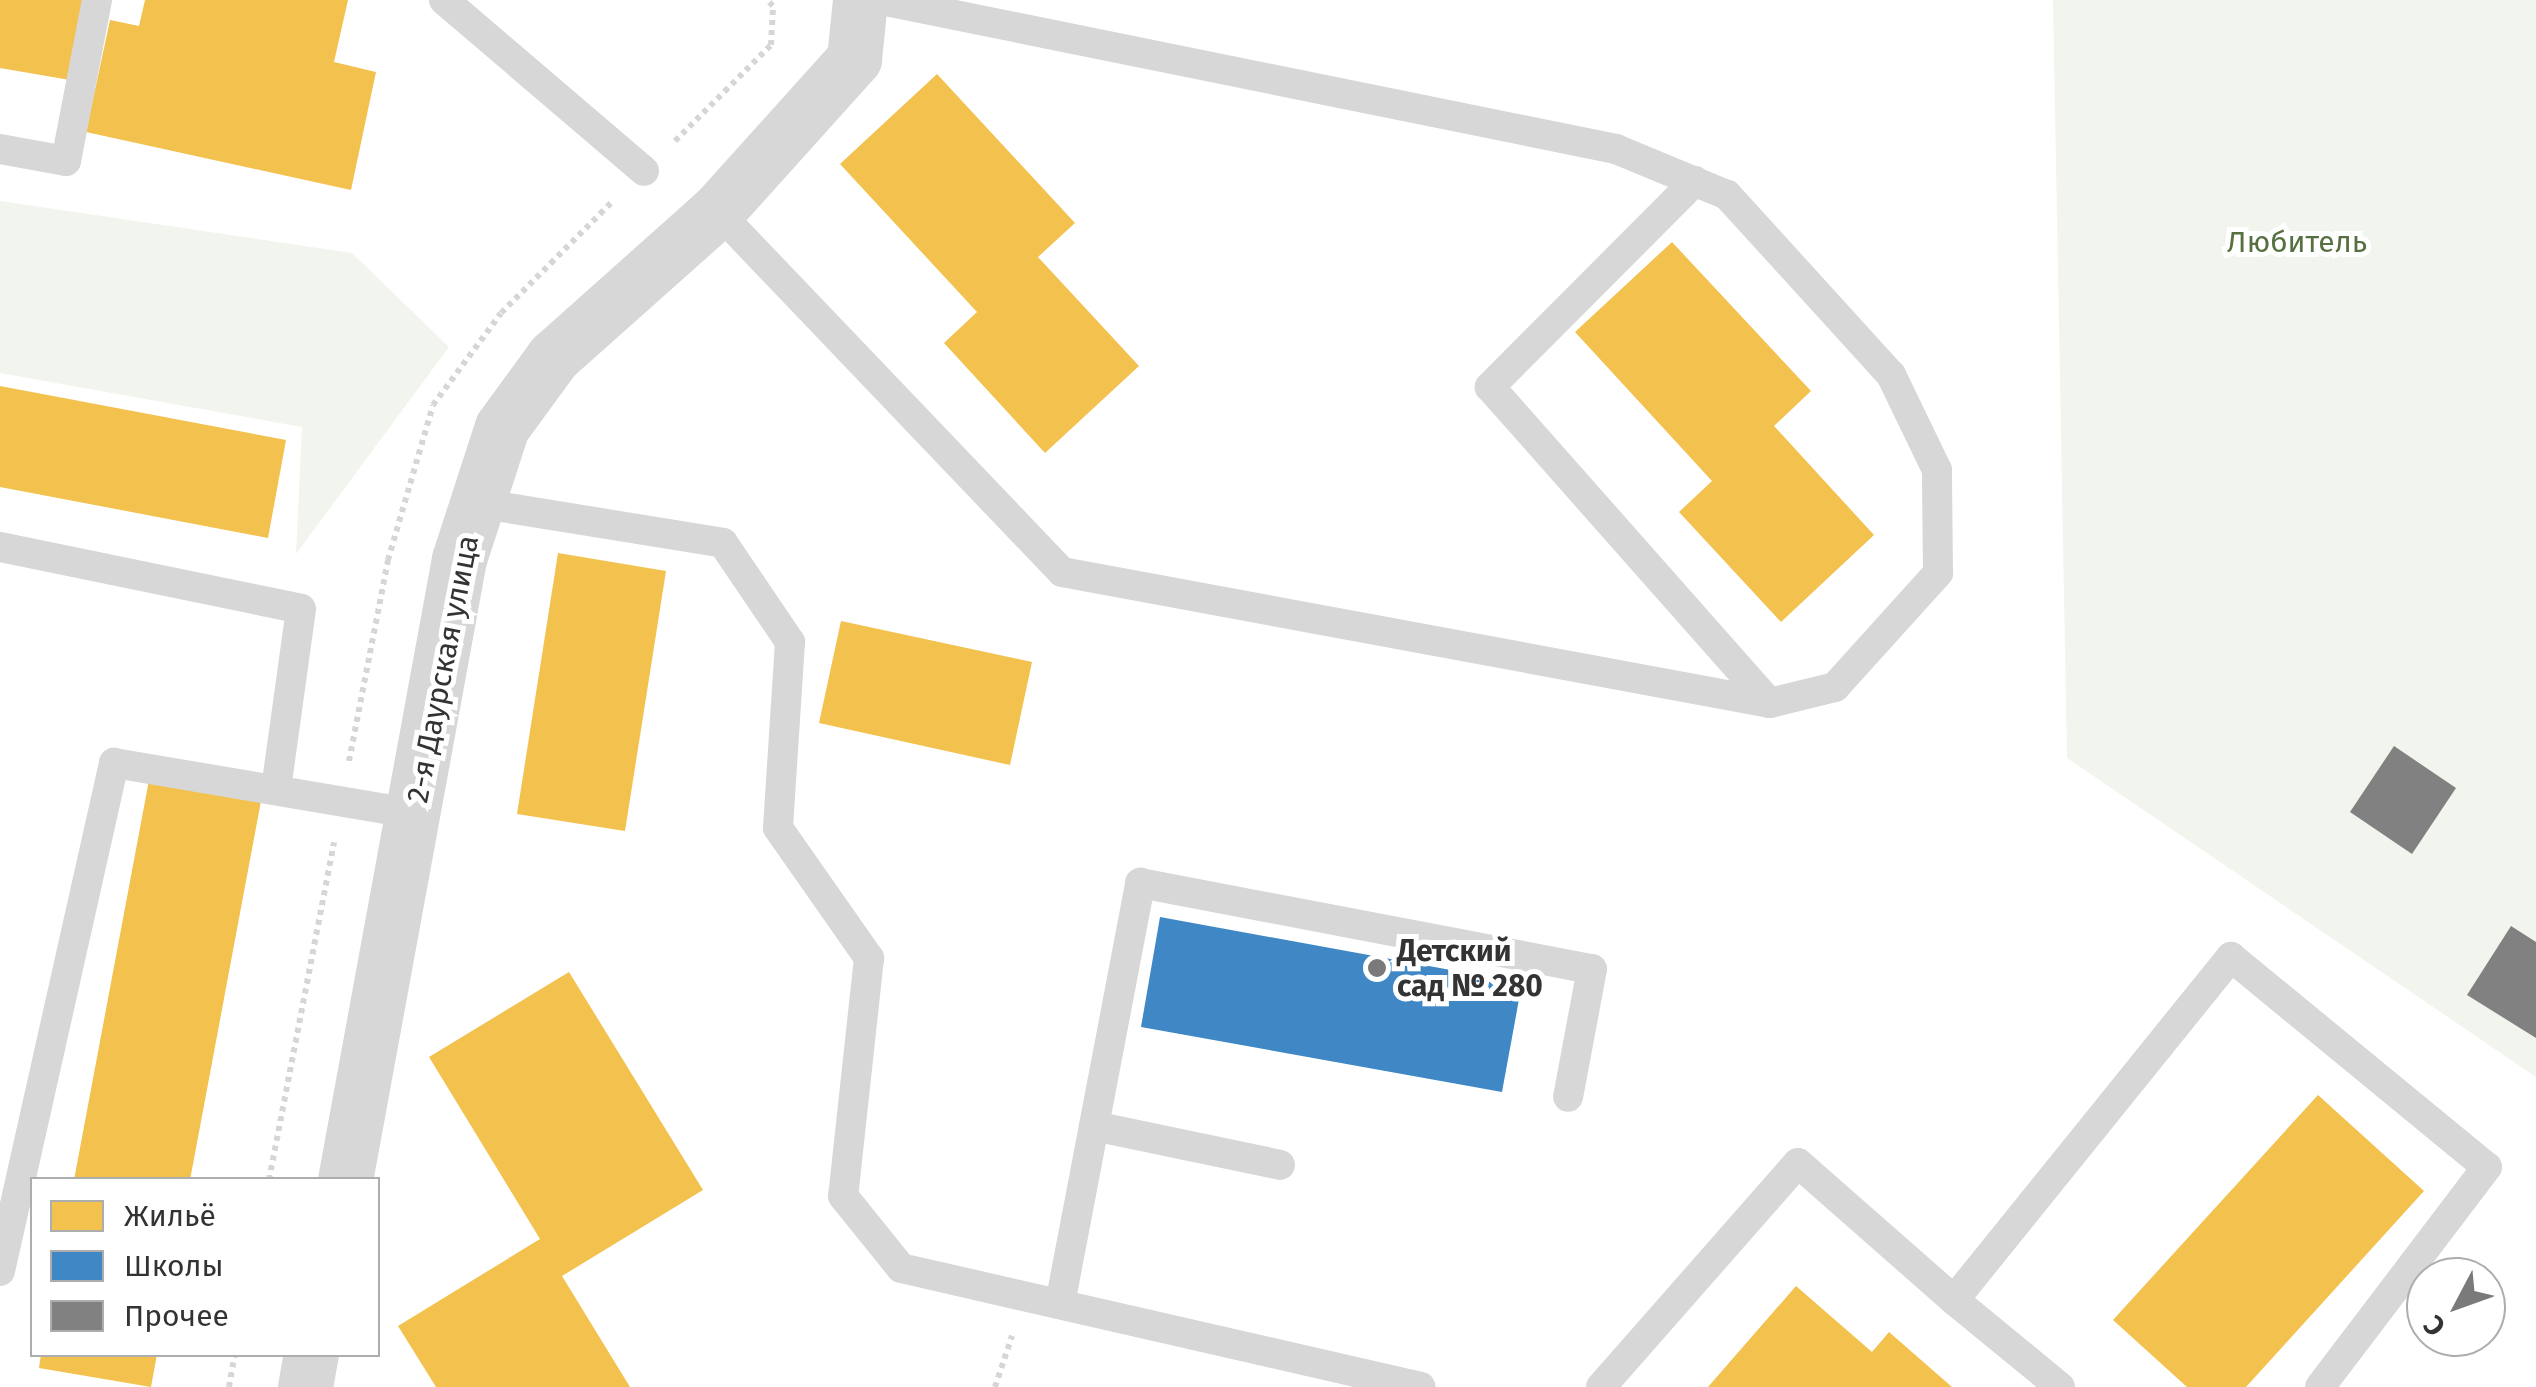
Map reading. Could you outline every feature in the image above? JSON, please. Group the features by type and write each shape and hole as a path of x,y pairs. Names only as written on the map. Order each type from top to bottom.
{"street":[{"name":"2-я Даурская улица","path":"346,1177 459,559 502,426 553,357 717,211 854,58 860,0"},
{"path":"305,1387 310,1357"}],"lane":[{"path":"0,149 66,161 97,0"},
{"path":"444,0 644,171"},
{"path":"717,211 1062,572 1770,704 1835,687 1938,573 1937,470 1891,375 1727,196 1616,149 880,0"},
{"path":"1695,181 1490,388 1770,704"},
{"path":"477,503 722,543 790,642 778,828 870,958 843,1196 901,1268 1421,1387"},
{"path":"0,546 301,609 276,790"},
{"path":"0,1271 114,763 415,814"},
{"path":"1060,1304 1140,883 1592,969 1568,1097"},
{"path":"1954,1300 2231,957 2488,1167 2320,1387"},
{"path":"1094,1126 1280,1165"},
{"path":"1601,1387 1798,1163 2050,1384"}],"path":[{"path":"229,1387 234,1357"}],"green space":[{"name":"Любитель","path":"2053,0 2536,0 2536,1077 2067,758"},
{"path":"0,201 352,253 449,347 296,554 302,427 0,373"}],"building: Жильё":[{"path":"0,0 84,0 70,80 0,68"},
{"path":"145,0 348,0 334,62 376,72 351,190 86,132 110,20 139,26"},
{"path":"937,74 1075,223 1038,257 1139,366 1045,453 944,343 977,312 840,164"},
{"path":"1672,242 1811,391 1774,426 1874,535 1781,622 1679,512 1712,481 1575,332"},
{"path":"0,386 286,440 268,538 0,487"},
{"path":"558,553 666,571 625,831 517,814"},
{"path":"841,621 1032,662 1010,765 819,723"},
{"path":"149,780 261,801 191,1177 75,1177"},
{"path":"569,972 703,1190 562,1276 630,1387 436,1387 398,1326 540,1239 429,1057"},
{"path":"2318,1095 2424,1191 2246,1387 2187,1387 2113,1320"},
{"path":"1796,1286 1872,1352 1889,1332 1952,1387 1708,1387"},
{"path":"41,1357 156,1357 151,1387 39,1368"}],"building: Школы":[{"path":"1160,917 1522,983 1502,1092 1141,1027"}],"building: Прочее":[{"path":"2394,746 2456,788 2412,854 2350,812"},
{"path":"2511,926 2536,942 2536,1038 2467,995"}],"place":[{"name":"Детский сад № 280","path":"1377,968"}]}
